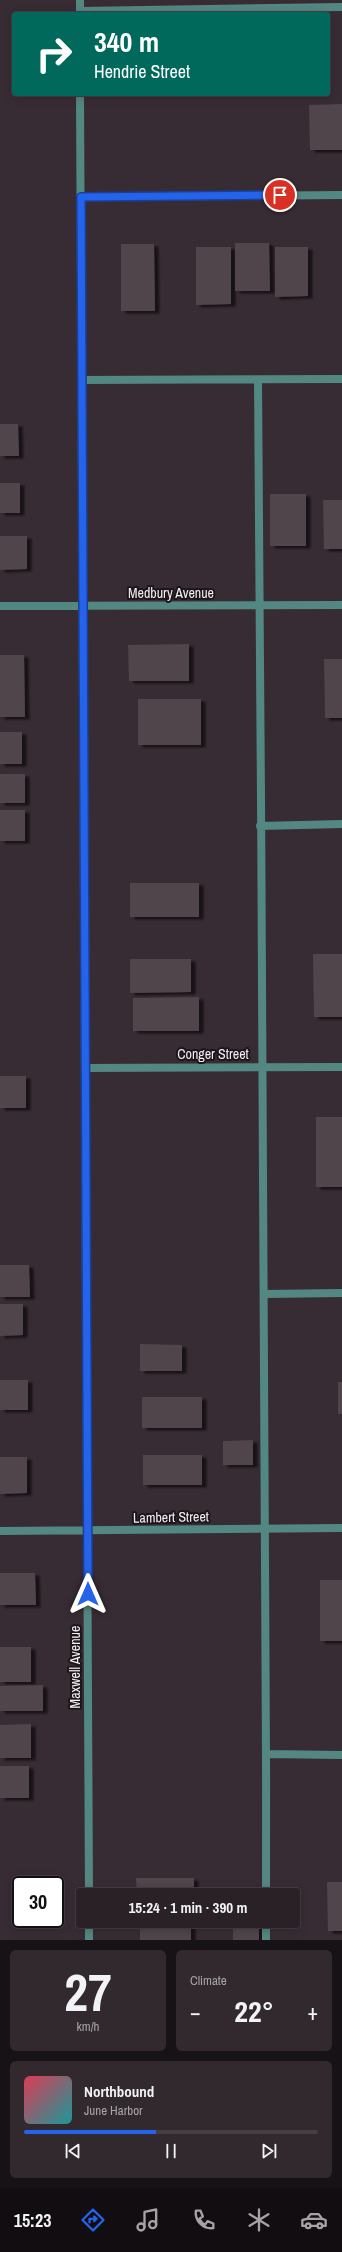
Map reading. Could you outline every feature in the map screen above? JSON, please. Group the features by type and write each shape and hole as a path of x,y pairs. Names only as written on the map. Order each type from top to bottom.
{"street":[{"path":"80,0 80,12 271,4 342,6"},
{"name":"Maxwell Avenue","path":"80,96 89,1888"},
{"path":"81,197 342,195"},
{"path":"82,380 342,379"},
{"path":"258,380 260,826 267,1529 266,1888"},
{"name":"Medbury Avenue","path":"0,606 342,605"},
{"path":"260,826 342,824"},
{"name":"Conger Street","path":"85,1068 342,1067"},
{"path":"264,1294 342,1293"},
{"name":"Lambert Street","path":"0,1531 342,1528"},
{"path":"266,1754 342,1755"},
{"path":"89,1928 89,1940"},
{"path":"266,1928 266,1940"}],"building":[{"path":"342,104 342,150 310,150 309,105"},
{"path":"235,243 269,243 270,291 235,291"},
{"path":"121,244 154,244 155,311 121,311"},
{"path":"196,247 231,247 231,304 196,305"},
{"path":"275,247 308,247 308,296 275,297"},
{"path":"0,424 18,424 19,456 0,456"},
{"path":"0,483 20,483 20,513 0,513"},
{"path":"270,494 306,494 306,546 270,546"},
{"path":"323,500 342,500 342,549 324,549"},
{"path":"0,536 27,536 27,569 0,570"},
{"path":"189,644 189,681 129,681 128,645"},
{"path":"0,655 24,655 25,717 0,717"},
{"path":"324,659 342,659 342,718 325,718"},
{"path":"138,699 201,699 201,745 138,745"},
{"path":"0,732 22,732 22,764 0,764"},
{"path":"0,774 25,774 25,803 0,803"},
{"path":"0,810 25,810 25,841 0,841"},
{"path":"130,883 199,883 199,917 130,917"},
{"path":"313,954 342,954 342,1017 314,1017"},
{"path":"130,959 191,959 191,992 130,993"},
{"path":"199,997 199,1031 133,1031 133,998"},
{"path":"0,1076 26,1076 26,1108 0,1108"},
{"path":"316,1117 342,1117 342,1187 316,1187"},
{"path":"0,1265 29,1265 30,1297 0,1297"},
{"path":"0,1304 23,1304 23,1335 0,1336"},
{"path":"140,1344 182,1345 182,1371 140,1371"},
{"path":"0,1380 28,1380 28,1410 0,1410"},
{"path":"338,1382 342,1382 342,1414 338,1414"},
{"path":"142,1397 202,1397 202,1428 142,1428"},
{"path":"253,1440 253,1465 223,1465 223,1441"},
{"path":"143,1455 202,1455 202,1485 143,1485"},
{"path":"0,1457 27,1457 27,1493 0,1494"},
{"path":"0,1573 35,1573 36,1605 0,1605"},
{"path":"320,1580 342,1580 342,1641 320,1641"},
{"path":"0,1647 31,1647 31,1682 0,1682"},
{"path":"43,1685 43,1711 0,1711 0,1686"},
{"path":"31,1724 31,1758 0,1758 0,1725"},
{"path":"0,1766 29,1766 29,1798 0,1798"},
{"path":"136,1878 194,1878 194,1888 137,1888"},
{"path":"327,1882 342,1882 342,1931 328,1931"},
{"path":"140,1928 191,1928 191,1940 140,1940"},
{"path":"233,1928 259,1928 259,1940 233,1940"}],"route":[{"path":"88,1594 81,197 280,195"}]}
